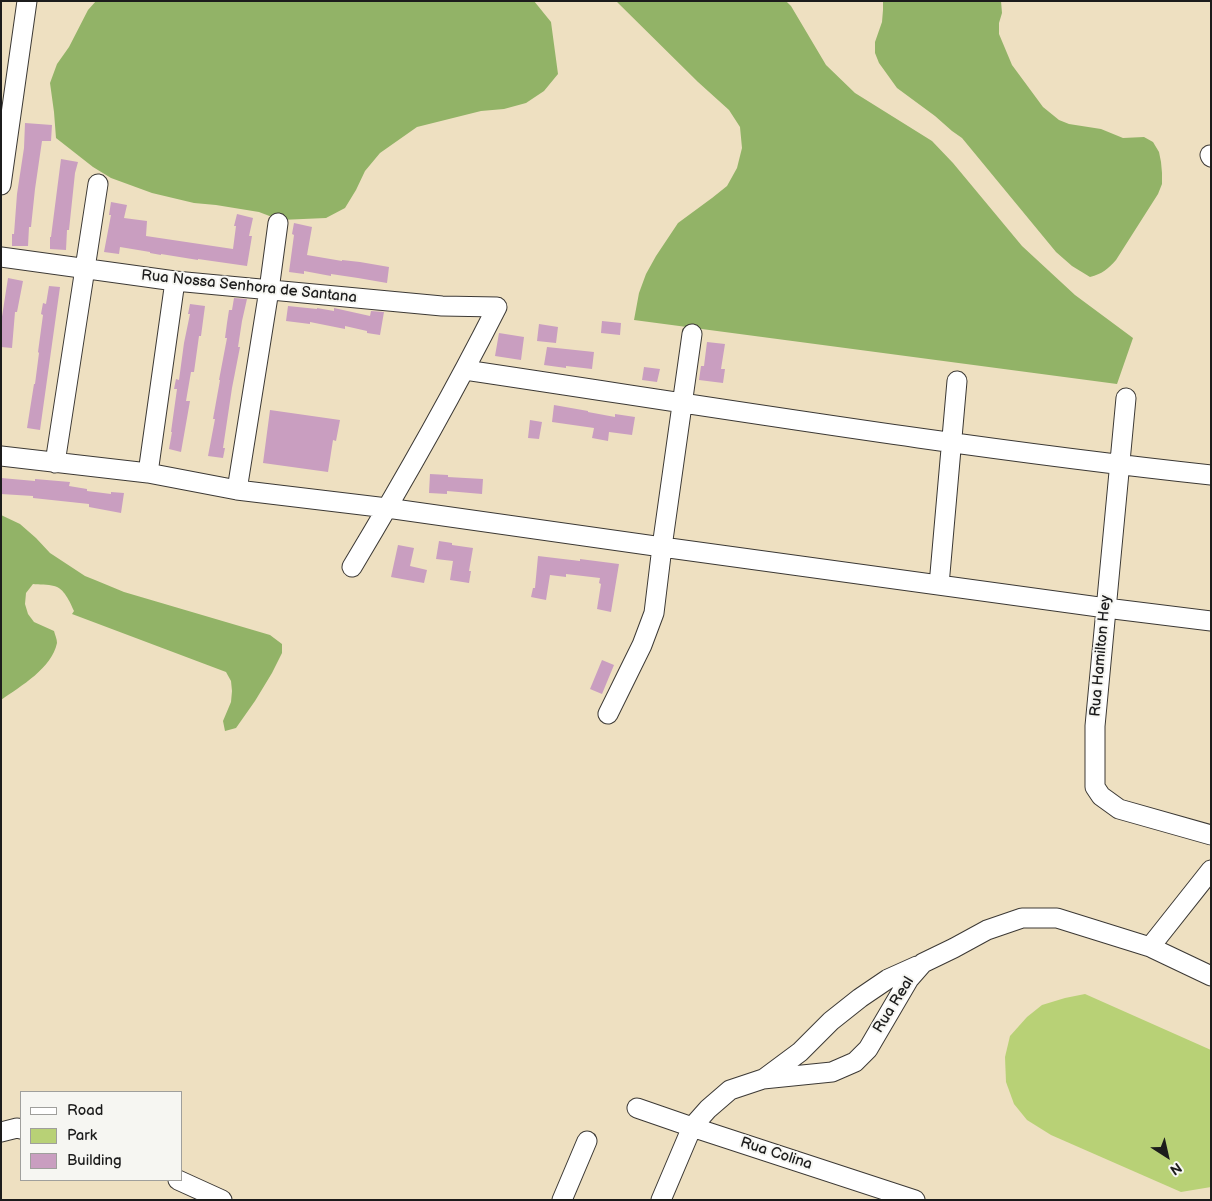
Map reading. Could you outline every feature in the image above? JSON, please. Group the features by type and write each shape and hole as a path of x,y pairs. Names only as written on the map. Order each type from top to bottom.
{"street":[{"path":"1,185 26,1"},
{"path":"55,462 98,184"},
{"path":"237,490 270,290 278,223"},
{"name":"Rua Nossa Senhora de Santana","path":"1,257 176,281 442,306 497,307 465,370"},
{"path":"148,472 176,281"},
{"path":"608,714 642,645 654,613 692,334"},
{"path":"352,567 465,370 951,442 1119,465 1211,475"},
{"path":"939,585 957,381"},
{"name":"Rua Hamilton Hey","path":"1126,398 1095,726 1095,787 1101,796 1119,809 1211,835"},
{"path":"1,456 148,472 237,490 387,508 662,548 1211,621"},
{"path":"1150,947 1211,870"},
{"name":"Rua Real","path":"661,1200 692,1127 708,1109 730,1090 763,1079 832,1072 855,1062 868,1049 909,979 923,963 987,930 1022,918 1057,918 1150,947 1211,976"},
{"path":"763,1079 800,1052 831,1021 860,998 888,979 923,963"},
{"name":"Rua Colina","path":"637,1108 915,1200"},
{"path":"1,1132 20,1129"},
{"path":"562,1200 587,1141"},
{"path":"180,1181 222,1200"}],"green space":[{"path":"96,1 534,1 551,22 558,74 544,91 526,103 504,109 481,111 417,127 380,153 365,171 345,208 326,218 280,220 259,212 194,203 152,193 111,178 93,167 56,138 50,83 57,64 69,47 88,10"},
{"path":"616,1 786,1 791,6 826,65 855,93 932,141 953,163 1022,246 1075,295 1133,338 1117,384 634,320 639,293 646,274 656,256 678,223 727,186 737,168 742,148 740,127 729,110"},
{"path":"883,1 1001,1 1002,13 999,23 999,34 1012,65 1043,107 1059,120 1069,124 1101,129 1123,138 1144,137 1153,142 1159,152 1162,184 1158,194 1116,260 1107,269 1090,277 1072,266 1056,252 962,138 897,88 879,63 875,53 875,42 882,22"},
{"path":"1,515 20,524 50,553 85,576 124,592 270,635 282,644 282,653 272,673 236,728 225,731 223,721 231,702 232,691 231,681 226,672 72,614 74,611 64,592 58,587 49,585 33,584 26,593 25,604 28,614 34,622 54,631 57,643 54,652 35,676 1,700"},
{"path":"1085,994 1211,1050 1211,1187 1181,1192 1051,1135 1027,1120 1014,1104 1006,1082 1005,1057 1010,1036 1027,1017 1042,1005"}],"building":[{"path":"25,123 52,125 51,141 42,141 31,227 29,227 28,246 12,246 24,148"},
{"path":"61,159 78,162 75,173 69,230 67,230 66,250 50,249"},
{"path":"111,202 127,205 124,218 147,221 146,236 233,249 236,226 234,226 237,214 253,218 249,236 252,236 247,266 161,255 120,247 119,254 104,252 111,215 109,215"},
{"path":"294,223 312,227 307,255 389,267 387,283 331,274 331,276 304,271 304,274 289,272"},
{"path":"8,278 23,281 17,312 15,312 12,348 1,347 1,323"},
{"path":"49,286 60,287 40,430 27,428 39,353 43,315 41,314 43,303 46,304"},
{"path":"234,298 247,299 238,347 240,347 232,388 223,458 208,456 227,338 225,338 229,310 232,310"},
{"path":"190,304 205,306 194,372 191,372 186,401 190,401 181,452 169,449 177,389 174,389 176,379 179,380"},
{"path":"288,306 334,311 334,308 370,316 371,311 384,312 380,335 345,326 345,329 310,322 310,324 286,321"},
{"path":"602,321 621,323 620,335 601,333"},
{"path":"539,324 558,327 556,343 537,341"},
{"path":"499,333 524,337 521,360 495,356"},
{"path":"707,342 725,344 721,369 725,369 723,383 699,380 701,366 704,366"},
{"path":"547,347 594,352 592,369 544,365"},
{"path":"644,367 660,369 657,382 642,380"},
{"path":"554,405 615,417 615,414 635,417 632,435 609,432 608,441 592,438 594,428 552,422"},
{"path":"270,410 340,420 336,441 333,440 328,472 263,463"},
{"path":"530,420 542,422 539,439 528,438"},
{"path":"430,474 483,479 482,494 447,491 447,494 429,493"},
{"path":"1,478 70,482 69,486 87,489 87,491 111,494 111,492 124,493 121,513 89,507 89,504 33,498 33,496 1,494"},
{"path":"439,541 473,548 469,583 450,580 453,561 436,559"},
{"path":"398,545 414,548 410,566 427,570 424,583 391,577"},
{"path":"538,556 619,564 611,612 597,609 601,584 599,583 600,578 566,574 566,577 550,575 546,600 531,597 533,588 535,588"},
{"path":"602,660 614,665 602,694 590,689"}]}
